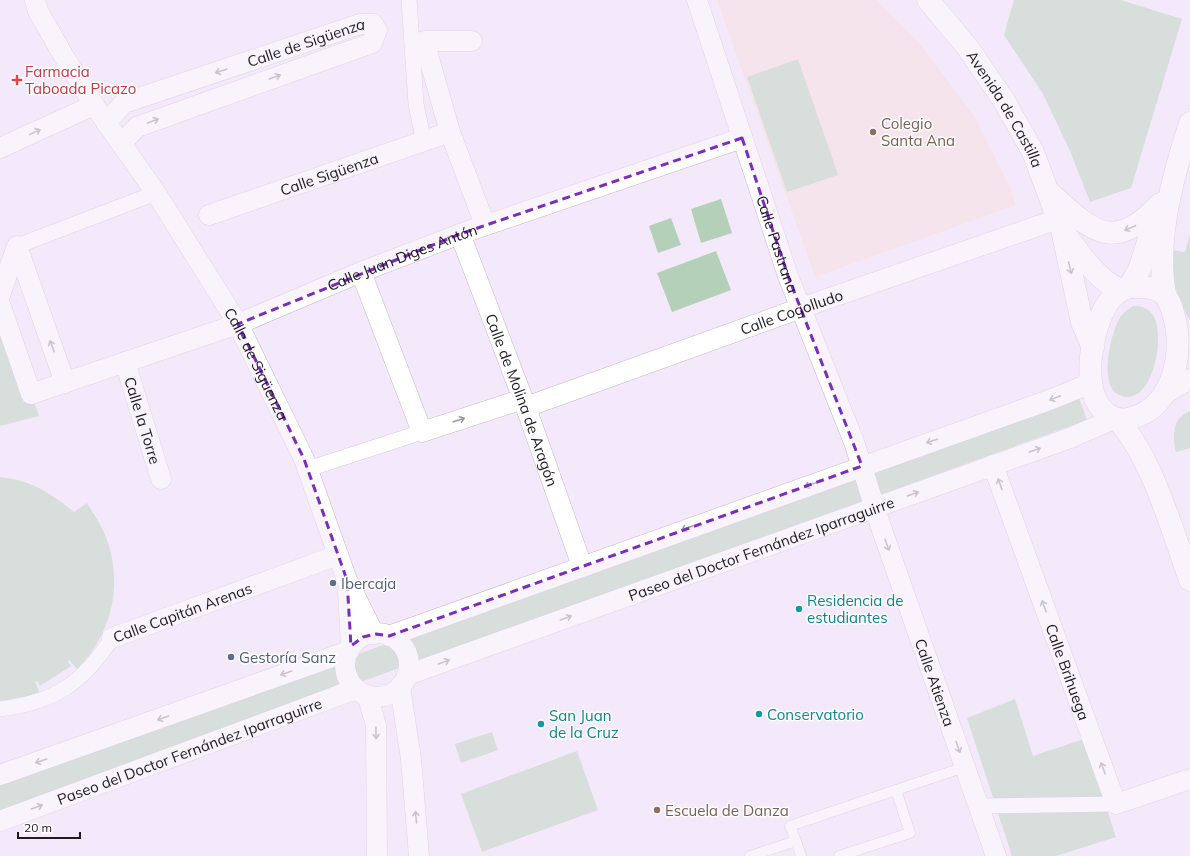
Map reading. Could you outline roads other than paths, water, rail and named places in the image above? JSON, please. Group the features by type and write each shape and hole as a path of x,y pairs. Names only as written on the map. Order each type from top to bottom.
{"street":[{"name":"Calle de Sigüenza","path":"35,0 38,11 94,105 156,193 238,324 308,469 347,580 381,635"},
{"path":"408,0 416,104 424,142"},
{"name":"Calle Pastrana","path":"697,0 764,206 801,308 862,466 874,508"},
{"name":"Avenida de Castilla","path":"928,0 968,48 1004,101 1033,152 1060,224 1082,322 1093,348"},
{"name":"Calle de Sigüenza","path":"106,123 124,103 360,24 373,24 377,30 372,42 137,127 122,143"},
{"path":"472,41 424,41 450,132 485,226"},
{"path":"0,148 94,105"},
{"path":"1164,394 1174,370 1184,332 1165,295 1161,274 1172,182 1190,123"},
{"name":"Calle Sigüenza","path":"209,216 450,132"},
{"name":"Calle Juan Diges Antón","path":"0,304 31,394 238,324 361,272 460,234 742,138"},
{"path":"1172,182 1160,204 1139,270 1125,288 1108,303 1098,323 1090,370 1091,383 1098,403 1105,413 1116,420 1137,448 1158,494 1190,580"},
{"path":"0,295 17,246 156,193"},
{"path":"1049,193 1086,225 1115,233 1131,228 1147,218 1160,204"},
{"name":"Avenida de Castilla","path":"1060,224 1093,271 1110,285 1125,288"},
{"name":"Calle Cogolludo","path":"422,432 525,403 801,308 1060,224"},
{"name":"Calle de Molina de Aragón","path":"460,234 525,403 582,566"},
{"path":"17,246 66,383"},
{"path":"308,469 422,432 361,272"},
{"path":"1125,288 1148,287 1165,295"},
{"name":"Calle la Torre","path":"125,362 161,479"},
{"path":"1116,420 1128,420 1148,412 1164,394 1190,379"},
{"path":"0,775 350,648 363,636 381,635 582,566 1052,399 1091,383"},
{"path":"1148,412 1146,438 1158,494"},
{"name":"Paseo del Doctor Fernández Iparraguirre","path":"404,681 1116,420"},
{"name":"Calle Brihuega","path":"993,465 1116,804"},
{"name":"Calle Atienza","path":"874,508 996,856"},
{"name":"Calle Capitán Arenas","path":"0,709 27,706 58,694 79,679 88,670 112,638 338,555"},
{"name":"Calle de Sigüenza","path":"347,580 350,605 350,648"},
{"path":"381,635 398,642 405,650 409,662 404,681 419,856"},
{"path":"350,648 345,662 346,674 362,692 376,725 377,856"},
{"path":"362,692 385,696 404,681"},
{"name":"Paseo del Doctor Fernández Iparraguirre","path":"0,821 362,692"},
{"path":"978,806 1116,804 1190,778"}],"lane":[{"path":"801,856 790,826 965,767"},
{"path":"839,856 910,833 896,790"},
{"path":"750,856 796,841"}],"place":[{"name":"Farmacia Taboada Picazo","path":"17,80"},
{"name":"Colegio Santa Ana","path":"873,132"},
{"name":"Ibercaja","path":"333,583"},
{"name":"Residencia de estudiantes","path":"799,609"},
{"name":"Gestoría Sanz","path":"231,657"},
{"name":"Conservatorio","path":"759,714"},
{"name":"San Juan de la Cruz","path":"541,724"},
{"name":"Escuela de Danza","path":"657,810"}]}
